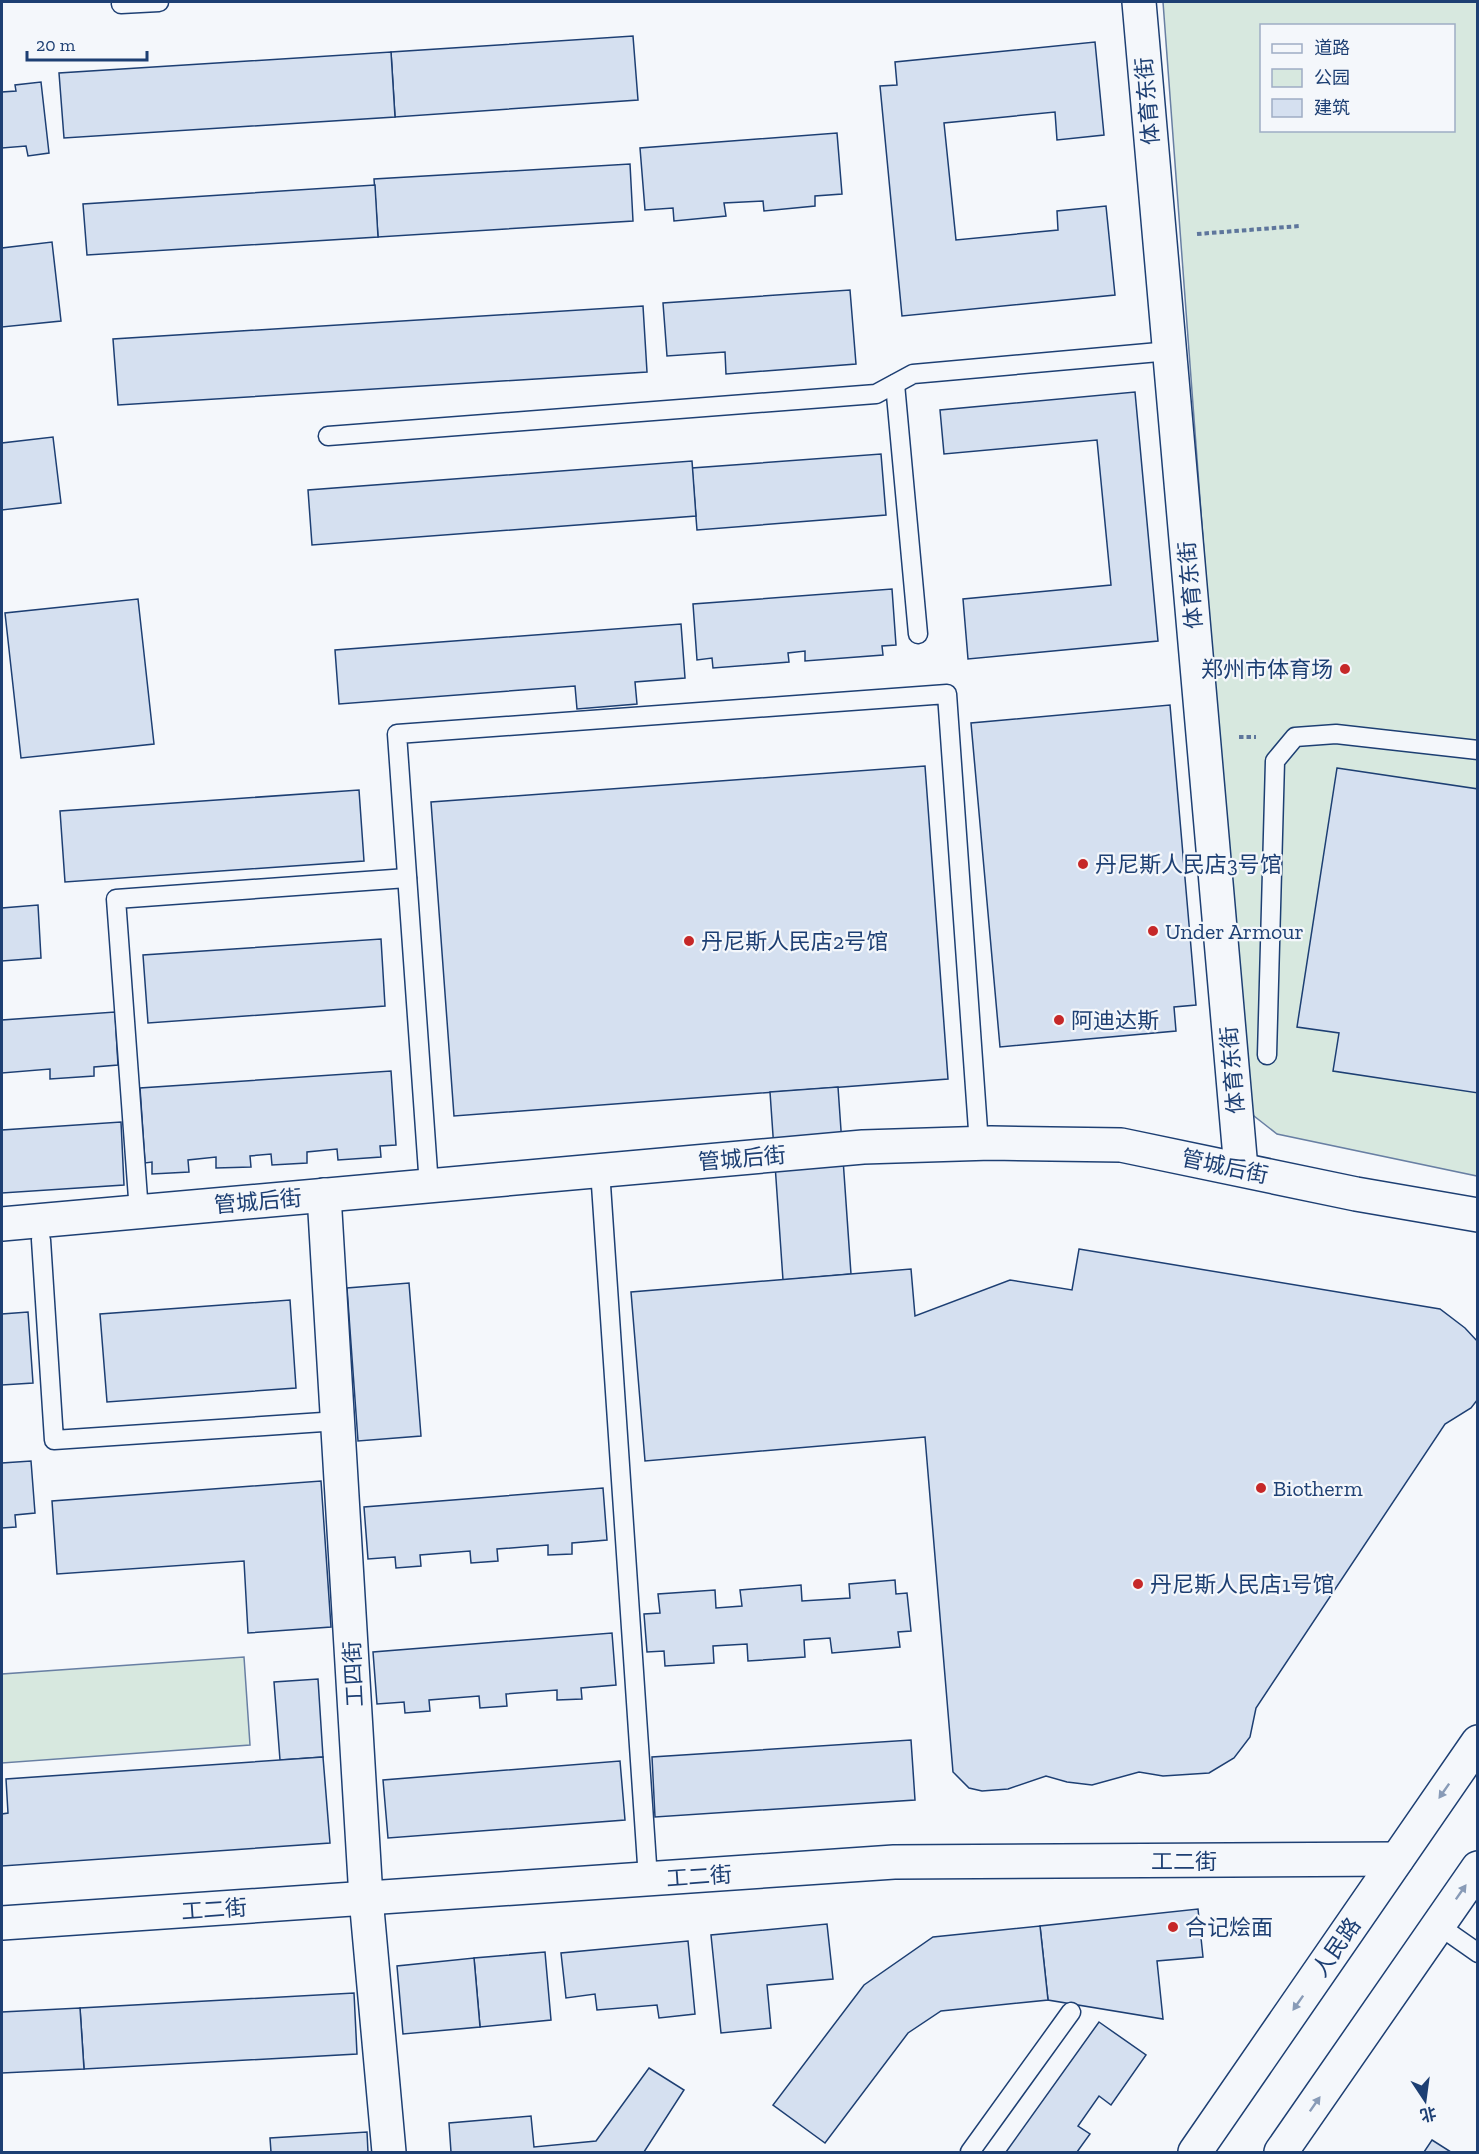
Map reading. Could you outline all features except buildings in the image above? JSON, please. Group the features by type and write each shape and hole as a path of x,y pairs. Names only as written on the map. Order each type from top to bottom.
{"street":[{"name":"体育东街","path":"1138,2 1241,1169"},
{"name":"管城后街","path":"2,1224 863,1147 980,1144 1121,1145 1356,1194 1478,1215"},
{"name":"工四街","path":"324,1195 366,1898 389,2152"},
{"name":"人民路","path":"1195,2152 1478,1742"},
{"name":"工二街","path":"2,1923 894,1862 1397,1859"},
{"path":"1281,2152 1478,1868"}],"lane":[{"path":"121,4 159,2"},
{"path":"328,436 876,394 913,374 1170,351"},
{"path":"895,384 918,634"},
{"path":"429,1186 397,734 947,694 980,1144"},
{"path":"1267,1055 1275,761 1295,737 1336,734 1478,750"},
{"path":"139,1212 116,899 407,878"},
{"path":"600,1170 648,1879"},
{"path":"41,1240 54,1440 338,1420"},
{"path":"1438,1926 1478,1953"},
{"path":"970,2152 1071,2012"}],"path":[{"path":"1159,238 1300,226"},
{"path":"1203,736 1295,737"}],"green space":[{"name":"郑州市体育场","path":"1163,2 1477,2 1477,1176 1277,1134 1254,1116 1245,1103"},
{"path":"244,1657 250,1745 2,1763 2,1674"}],"place":[{"name":"郑州市体育场","path":"1345,669"},
{"name":"丹尼斯人民店3号馆","path":"1083,864"},
{"name":"Under Armour","path":"1153,931"},
{"name":"丹尼斯人民店2号馆","path":"689,941"},
{"name":"阿迪达斯","path":"1059,1020"},
{"name":"Biotherm","path":"1261,1488"},
{"name":"丹尼斯人民店1号馆","path":"1138,1584"},
{"name":"合记烩面","path":"1173,1927"}]}
